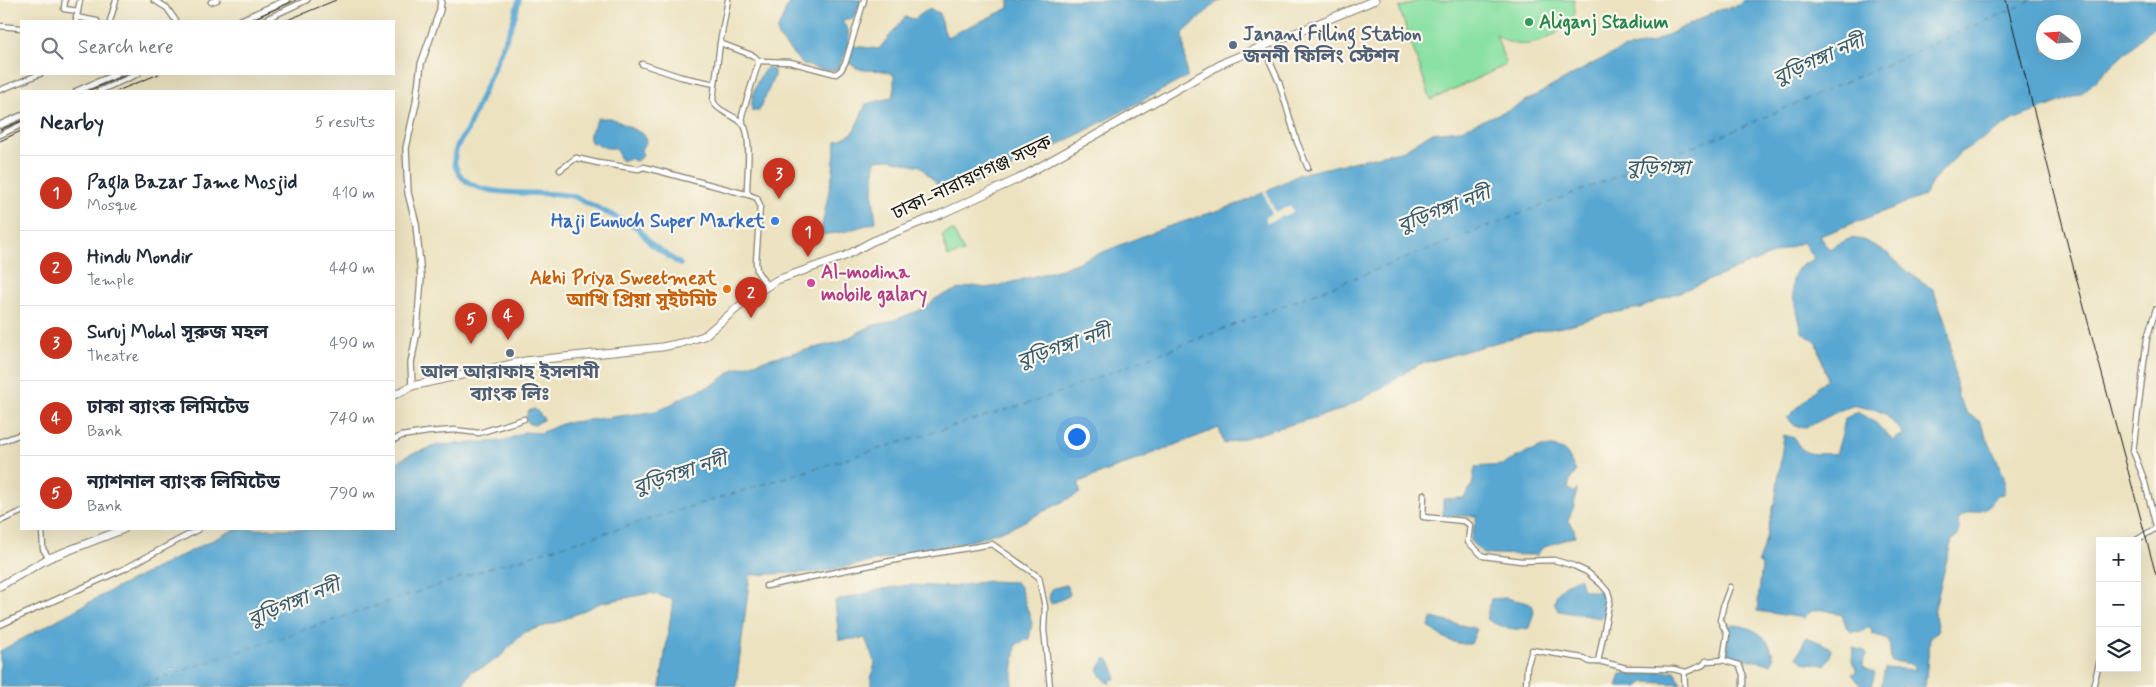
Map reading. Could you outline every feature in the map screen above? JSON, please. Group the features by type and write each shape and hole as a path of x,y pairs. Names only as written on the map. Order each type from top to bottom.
{"highway":[{"name":"ঢাকা-নারায়ণগঞ্জ সড়ক","path":"395,394 412,386 525,362 662,347 699,338 712,331 744,303 777,280 845,256 873,241 941,214 1018,179 1225,62 1375,0"},
{"path":"0,586 49,558 121,530"}],"street":[{"path":"65,0 64,8 78,11"},
{"path":"76,19 80,0"},
{"path":"110,20 116,0"},
{"path":"154,0 167,8 175,20"},
{"path":"211,2 217,0"},
{"path":"241,20 287,0"},
{"path":"264,20 307,0"},
{"path":"412,386 411,363 417,331 421,277 416,224 408,193 405,170 406,148 416,102 421,64 440,10 441,0"},
{"path":"728,0 720,43 714,104 743,123"},
{"path":"759,62 790,62 836,74 841,70 846,61 864,0"},
{"path":"0,26 20,28"},
{"path":"720,43 754,56 759,62"},
{"path":"1263,46 1280,82 1297,142 1308,168"},
{"path":"749,195 748,143 742,115 759,62"},
{"path":"642,64 681,77 715,84"},
{"path":"0,90 38,75"},
{"path":"79,90 116,75"},
{"path":"101,90 136,75"},
{"path":"0,125 20,116"},
{"path":"0,135 20,125"},
{"path":"560,170 576,158 598,164 640,169 644,167 749,195 760,201 756,262 757,271 767,286"},
{"path":"2141,537 2156,527 2147,489 2134,451 2147,338 2156,309"},
{"path":"395,439 401,436 428,432 454,430 479,432 524,420"},
{"path":"0,442 20,434"},
{"path":"1424,494 1423,517 1464,521 1470,525 1468,542 1483,556 1521,561 1554,560 1587,572 1601,584 1608,592 1610,600 1598,662"},
{"path":"0,521 20,512"},
{"path":"42,530 43,549 49,558"},
{"path":"0,624 124,569 197,530"},
{"path":"766,586 902,559 992,544 1039,577 1045,606 1044,630 1050,687"},
{"path":"1723,660 1726,634 1720,620 1730,587"},
{"path":"1526,687 1527,666 1532,650 1626,668 1673,669 1684,672 1703,665 1706,661 1723,660 1739,665 1743,674 1743,687"},
{"path":"1684,672 1685,687"},
{"path":"2093,687 2097,672"}],"green space":[{"path":"1420,0 1574,0 1575,12 1567,25 1542,41 1526,44 1510,43 1496,34 1506,65 1431,100 1399,8"},
{"path":"953,230 964,252 948,257 942,235"}],"water":[{"path":"790,0 861,0 854,18 842,21 848,30 849,42 844,57 836,70 823,70 802,64 778,37 777,31"},
{"path":"1009,0 1223,0 1216,3 1183,33 1187,77 1028,161 946,194 920,166 891,159 875,160 873,196 876,222 844,232 820,235 833,171 836,141 853,133 866,104 891,98 894,92 894,75 888,72 860,69 848,62 853,46 879,49 905,17 915,19 928,9 940,13 942,26 947,37 1009,8"},
{"name":"বুড়িগঙ্গা","path":"1743,0 2156,0 2156,27 2149,31 2081,94 2015,119 1961,152 1934,179 1924,196 1820,236 1829,249 1851,238 1863,240 1885,251 1909,273 1933,289 1948,329 1958,397 1967,413 1980,422 2004,476 2004,494 1997,495 1982,510 1968,513 1958,520 1959,530 1956,537 1952,539 1934,612 1938,631 1930,638 1925,687 1881,687 1885,668 1916,670 1912,664 1891,661 1889,641 1872,633 1870,626 1863,631 1851,632 1846,626 1842,615 1826,610 1812,611 1804,618 1757,611 1762,566 1758,562 1765,542 1776,495 1784,435 1794,438 1803,450 1812,454 1836,454 1844,419 1857,412 1875,422 1893,441 1898,436 1902,436 1903,433 1885,414 1876,410 1851,405 1807,427 1795,426 1787,418 1827,378 1817,343 1801,331 1794,300 1792,284 1794,276 1799,268 1814,259 1803,242 1640,308 1607,314 1563,327 1537,331 1417,365 1375,392 1341,410 1224,444 1219,428 1079,482 1080,493 1015,526 975,540 821,572 750,575 736,687 660,687 673,600 651,593 600,603 561,621 525,632 502,655 484,667 471,671 461,687 0,687 0,651 110,591 233,530 395,530 395,463 409,455 438,445 504,441 524,432 540,433 564,423 652,412 714,384 735,369 771,358 840,342 871,326 889,322 923,309 936,298 956,290 973,286 986,288 1002,285 1061,269 1155,231 1244,202 1300,174 1404,150 1431,133 1459,130 1515,107 1622,49 1651,43 1716,11 1739,5"},
{"path":"768,67 774,70 774,77 759,111 752,111 751,106 755,88 764,70"},
{"path":"598,118 611,118 645,135 646,143 641,149 643,156 636,161 629,158 622,161 615,148 606,148 591,142 589,136"},
{"path":"535,409 544,419 535,425 529,424 526,418 528,411"},
{"path":"1542,447 1561,449 1568,455 1576,472 1570,480 1568,489 1574,492 1577,489 1574,506 1568,520 1574,528 1575,536 1542,548 1537,555 1483,554 1470,541 1477,516 1443,516 1443,499 1463,498 1472,486 1475,467 1503,465"},
{"path":"1580,578 1582,589 1600,591 1605,597 1605,614 1600,618 1559,611 1556,606 1555,601 1560,590 1569,582"},
{"path":"988,581 1016,582 1020,587 1032,623 1029,639 1016,644 1012,687 871,687 875,663 865,638 839,640 835,601 882,589 910,585 951,587"},
{"path":"1066,585 1070,593 1069,596 1051,604 1049,598 1051,589"},
{"path":"1506,598 1532,604 1534,612 1529,628 1507,628 1486,619 1491,599"},
{"path":"1432,618 1477,629 1471,644 1454,642 1439,634 1429,627"},
{"path":"1731,625 1751,629 1762,636 1770,646 1773,654 1771,664 1728,655 1726,627"},
{"path":"1806,637 1822,643 1831,649 1830,657 1825,665 1802,662 1797,657"},
{"path":"1853,648 1865,651 1867,655 1864,658 1863,667 1875,673 1871,687 1862,687 1852,674 1856,672 1852,662"},
{"path":"1105,659 1108,659 1115,674 1115,679 1111,679 1110,684 1102,677 1098,669"},
{"path":"1675,671 1681,684 1645,682 1637,687 1617,687 1621,674"}],"pier":[{"path":"1266,190 1275,212 1291,206 1293,212 1267,223 1265,217 1272,214 1263,191"}],"waterway":[{"path":"519,0 513,22 466,133 456,149 454,159 456,168 464,179 477,187 492,191 562,194 575,197 638,228 651,244 680,264"}],"ferry route":[{"path":"133,687 474,573 1045,398 1726,134 2034,0"}],"railway":[{"path":"250,20 296,0"},
{"path":"287,20 336,0"},
{"path":"2006,0 2073,266 2156,575"},
{"path":"90,90 126,75"},
{"path":"119,90 157,75"},
{"path":"0,130 20,121"},
{"path":"0,141 20,131"}],"place":[{"name":"Aliganj Stadium","path":"1529,22"},
{"name":"Janani Filling Station জননী ফিলিং স্টেশন","path":"1233,45"},
{"name":"Suruj Mohol সূরুজ মহল","path":"779,199"},
{"name":"Haji Eunuch Super Market","path":"775,221"},
{"name":"Pagla Bazar Jame Mosjid","path":"808,257"},
{"name":"Al-modina mobile galary","path":"811,283"},
{"name":"Akhi Priya Sweetmeat আখি প্রিয়া সুইটমিট","path":"727,289"},
{"name":"Hindu Mondir","path":"751,318"},
{"name":"ঢাকা ব্যাংক লিমিটেড","path":"508,340"},
{"name":"ন্যাশনাল ব্যাংক লিমিটেড","path":"471,344"},
{"name":"আল আরাফাহ ইসলামী ব্যাংক লিঃ","path":"510,353"}],"water label":[{"name":"বুড়িগঙ্গা নদী","path":"1819,60"},
{"name":"বুড়িগঙ্গা নদী","path":"1444,210"},
{"name":"বুড়িগঙ্গা নদী","path":"1064,347"},
{"name":"বুড়িগঙ্গা নদী","path":"680,474"},
{"name":"বুড়িগঙ্গা নদী","path":"294,603"}]}
